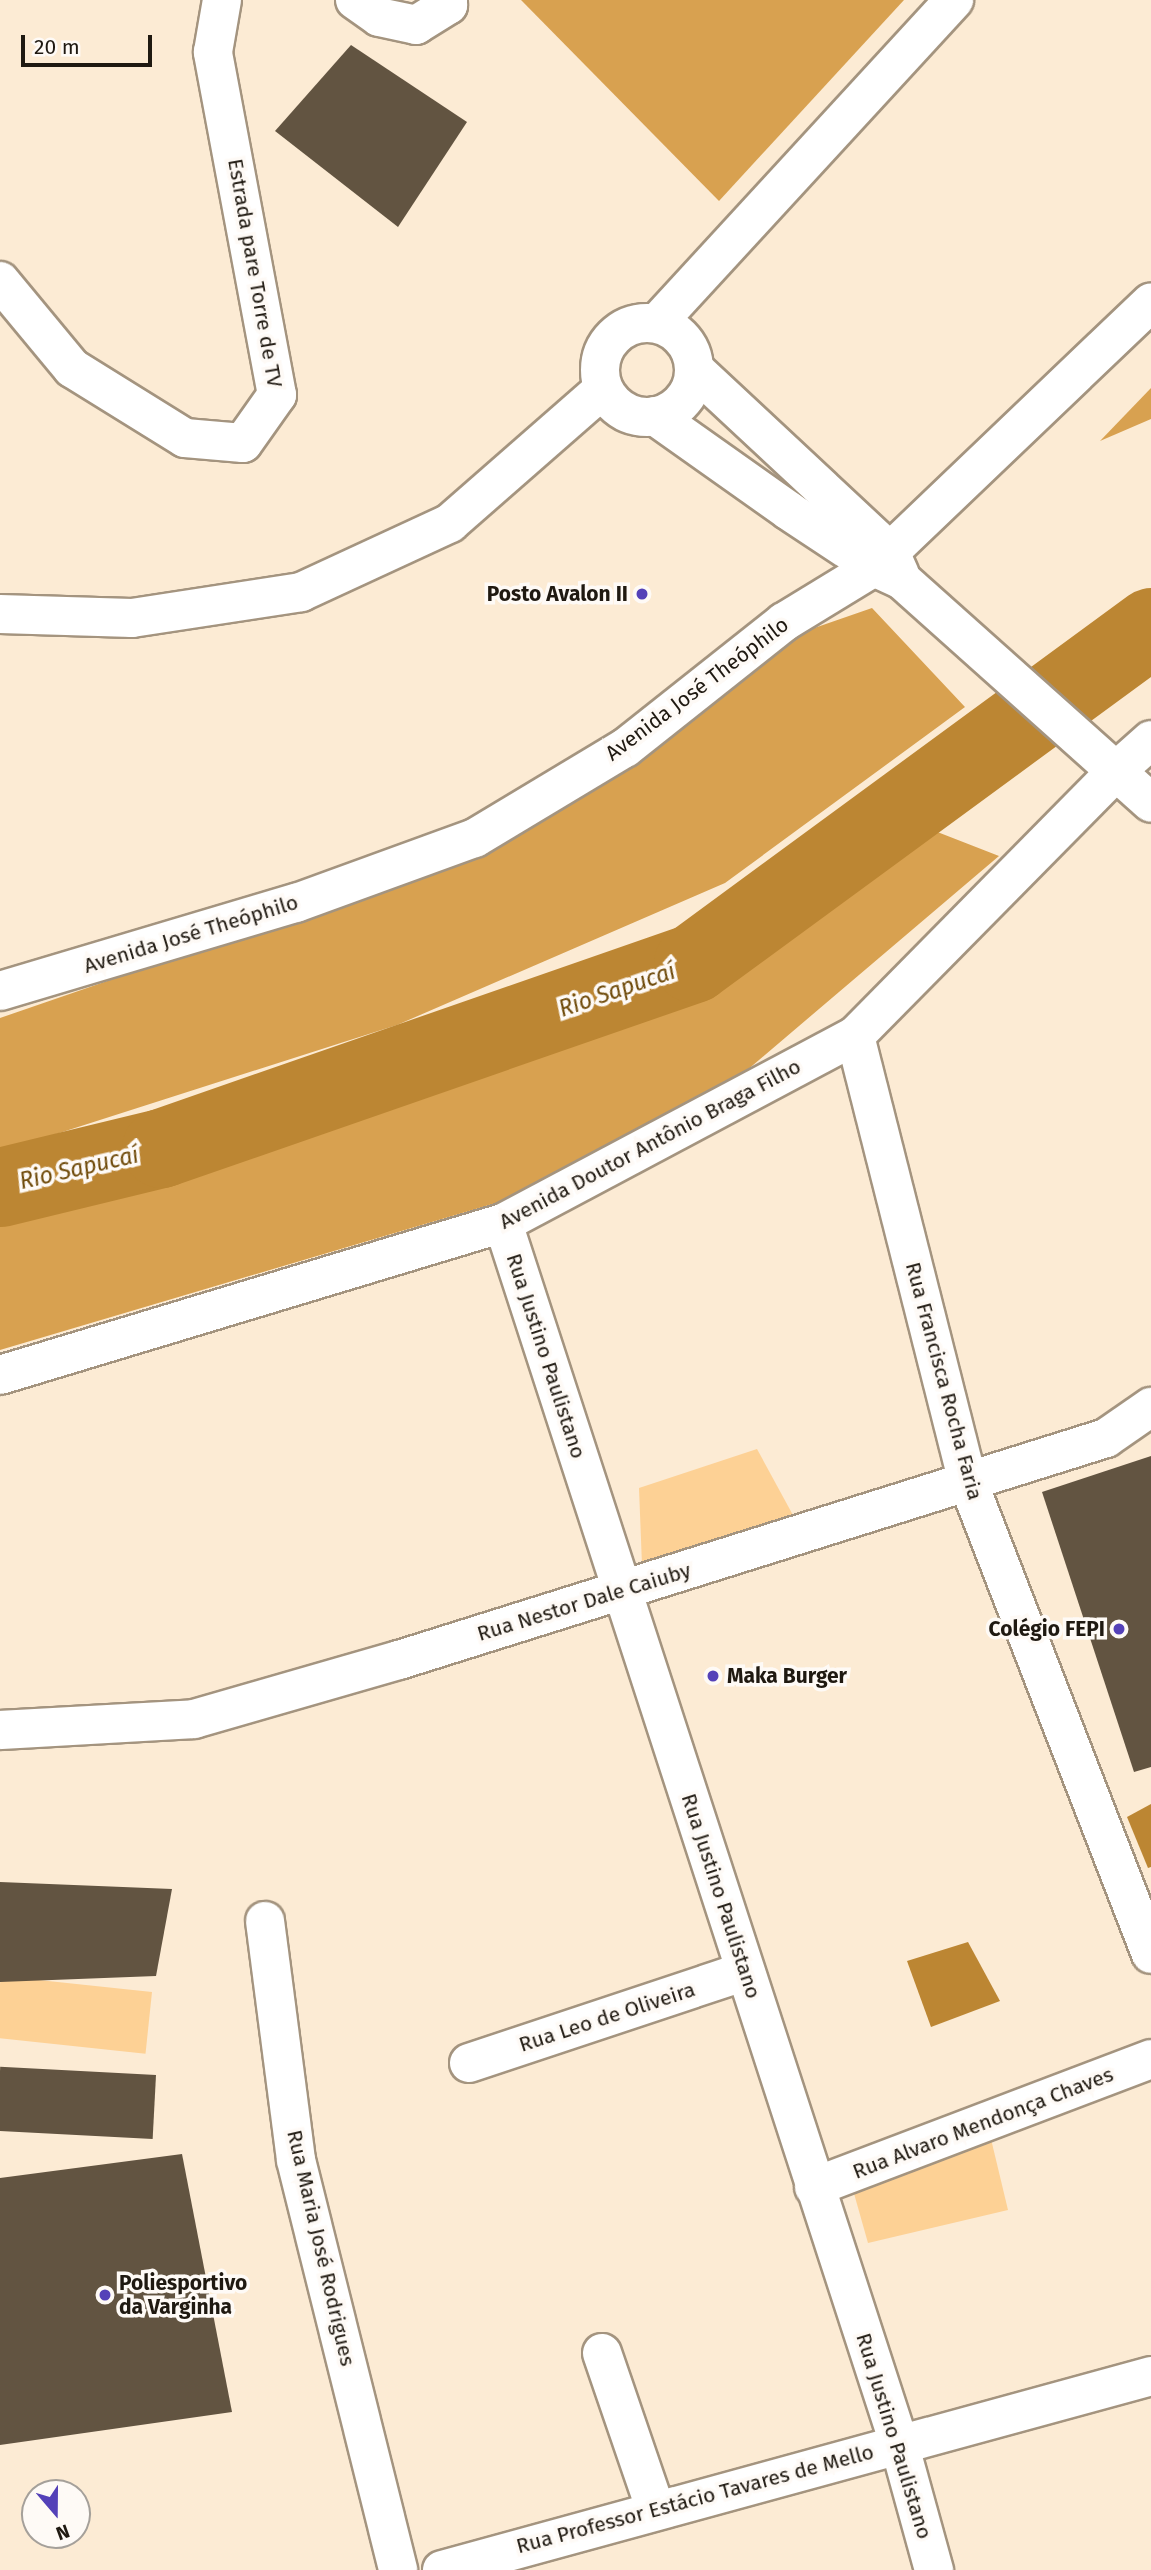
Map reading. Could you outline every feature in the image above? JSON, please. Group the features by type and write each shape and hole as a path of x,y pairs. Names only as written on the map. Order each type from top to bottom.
{"main road":[{"name":"Estrada pare Torre de TV","path":"0,281 72,368 185,438 243,443 277,395 213,52 222,0"},
{"path":"355,0 379,17 416,25 448,5 448,0"},
{"path":"657,323 954,0"},
{"name":"Avenida José Theóphilo","path":"0,991 296,903 475,838 625,748 784,622 889,566 1151,302"},
{"path":"694,369 687,395 668,412 655,416 624,412 603,388 600,367 606,346 627,327 657,323 684,340 694,369 889,566 1151,803"},
{"path":"0,614 132,618 301,592 450,523 603,388"},
{"path":"655,416 889,566"},
{"name":"Avenida Doutor Antônio Braga Filho","path":"0,1375 503,1223 856,1036 1107,764 1151,740"},
{"name":"Rua Francisca Rocha Faria","path":"856,1036 968,1482 1151,1954"},
{"name":"Rua Justino Paulistano","path":"503,1223 899,2443 934,2570"},
{"name":"Rua Nestor Dale Caiuby","path":"0,1730 194,1719 622,1590 1106,1438 1151,1407"},
{"name":"Rua Maria José Rodrigues","path":"265,1921 296,2160 398,2570"},
{"name":"Rua Leo de Oliveira","path":"469,2063 745,1971"},
{"name":"Rua Alvaro Mendonça Chaves","path":"814,2187 1151,2059"},
{"path":"602,2353 655,2508"},
{"name":"Rua Professor Estácio Tavares de Mello","path":"456,2568 655,2508 1151,2376"}],"shaded area":[{"path":"521,0 904,0 719,201"},
{"path":"1151,388 1151,419 1100,441"},
{"path":"872,608 965,707 725,883 397,1025 0,1152 0,1018 485,851 797,634"},
{"path":"922,826 999,856 739,1077 506,1200 0,1350 0,1201 156,1162 707,981"},
{"path":"757,1449 794,1517 642,1565 639,1488"},
{"path":"1151,1804 1151,1867 1148,1868 1127,1817"},
{"path":"968,1942 1000,2001 931,2027 907,1961"},
{"path":"1,1976 152,1992 146,2054 0,2038"},
{"path":"991,2139 1008,2210 868,2243 853,2190"}],"building":[{"path":"351,45 467,122 398,227 275,131"},
{"name":"Colégio FEPI","path":"1151,1456 1151,1767 1134,1772 1042,1492"},
{"path":"0,1882 172,1889 156,1976 0,1982"},
{"path":"0,2067 156,2075 153,2139 0,2131"},
{"name":"Poliesportivo da Varginha","path":"182,2154 232,2412 0,2445 0,2178"}],"waterway":[{"name":"Rio Sapucaí","path":"0,1187 161,1148 693,963 1151,627"}],"place":[{"name":"Posto Avalon II","path":"642,594"},
{"name":"Colégio FEPI","path":"1119,1629"},
{"name":"Maka Burger","path":"713,1676"},
{"name":"Poliesportivo da Varginha","path":"105,2295"}]}
